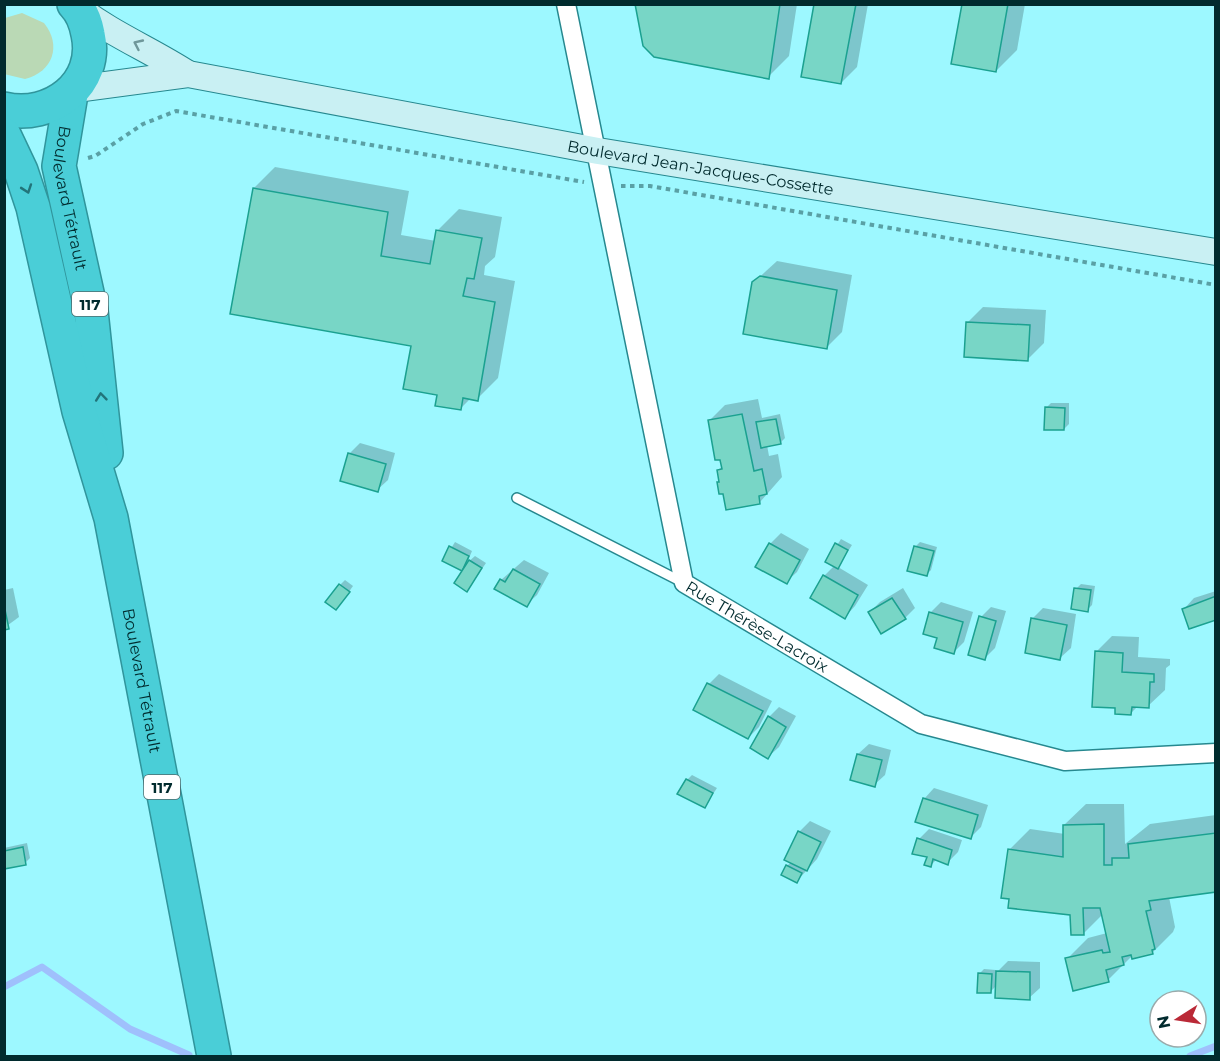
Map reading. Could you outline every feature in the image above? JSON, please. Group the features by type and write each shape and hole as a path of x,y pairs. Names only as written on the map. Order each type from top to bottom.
{"highway":[{"name":"117","path":"73,92 88,60 90,41 86,23 76,6"},
{"path":"4,109 18,112 37,111 73,92"},
{"name":"Boulevard Tétrault","path":"73,92 59,166 91,311 111,518 214,1056"},
{"name":"Boulevard Tétrault","path":"4,135 18,162 33,207 79,411 111,518"}],"main road":[{"name":"Boulevard Jean-Jacques-Cossette","path":"76,6 102,27 151,50 188,74"},
{"name":"Boulevard Jean-Jacques-Cossette","path":"73,92 188,74 598,152 1215,252"}],"street":[{"name":"Rue Thérèse-Lacroix","path":"566,4 598,152 684,583 921,724 1065,761 1215,753"}],"lane":[{"path":"517,498 684,583"}],"green space":[{"path":"22,13 44,23 53,40 52,57 48,64 35,75 25,79 4,74 5,18"}],"building":[{"path":"635,4 780,4 769,79 654,57 643,46"},
{"path":"814,4 856,4 841,84 801,77"},
{"path":"962,4 1008,4 996,72 951,64"},
{"path":"253,188 388,212 381,256 430,264 436,230 482,238 474,279 467,278 463,296 495,302 478,401 463,398 461,410 435,406 437,395 403,389 411,346 230,314"},
{"path":"760,276 837,290 827,349 743,334 752,282"},
{"path":"966,322 1030,325 1028,361 964,357"},
{"path":"1045,407 1065,408 1064,430 1044,430"},
{"path":"742,414 754,471 762,469 767,494 759,496 760,504 726,510 723,494 719,494 717,482 719,482 717,470 722,469 720,460 715,460 708,420"},
{"path":"776,419 781,444 761,448 756,422"},
{"path":"348,453 386,464 378,492 340,481"},
{"path":"769,543 800,560 787,584 755,567"},
{"path":"835,543 848,550 838,569 825,562"},
{"path":"449,546 469,556 462,571 442,561"},
{"path":"914,546 934,551 927,576 907,571"},
{"path":"469,560 482,568 467,592 454,583"},
{"path":"513,569 540,584 527,607 494,589 500,579 505,582"},
{"path":"823,575 858,595 845,619 810,598"},
{"path":"339,584 350,592 336,610 325,602"},
{"path":"1074,588 1091,590 1088,612 1071,609"},
{"path":"1216,596 1216,620 1189,629 1182,609"},
{"path":"892,598 906,619 881,634 868,612"},
{"path":"4,605 9,629 4,630"},
{"path":"929,612 963,622 954,654 934,648 937,638 923,634"},
{"path":"979,616 996,621 985,660 968,655"},
{"path":"1031,618 1067,625 1060,660 1025,653"},
{"path":"1095,651 1123,653 1122,672 1154,674 1154,682 1150,682 1149,708 1132,707 1131,715 1115,714 1115,708 1092,707"},
{"path":"707,683 763,711 748,739 693,710"},
{"path":"768,716 786,727 768,759 750,748"},
{"path":"857,754 882,760 875,787 850,780"},
{"path":"686,779 713,793 705,808 677,794"},
{"path":"923,798 978,815 971,839 915,822"},
{"path":"1104,824 1104,865 1112,865 1112,858 1129,858 1128,844 1216,833 1216,892 1149,901 1151,910 1146,911 1155,949 1152,950 1153,954 1132,959 1131,955 1122,957 1124,965 1106,970 1109,982 1073,991 1065,958 1102,950 1103,953 1110,952 1100,908 1083,908 1084,935 1071,935 1070,915 1008,908 1009,899 1001,898 1008,849 1063,857 1063,825"},
{"path":"798,831 821,842 807,871 784,860"},
{"path":"917,838 952,850 948,865 933,859 931,867 924,865 927,857 912,854"},
{"path":"23,847 26,865 4,869 4,851"},
{"path":"786,865 802,873 797,883 781,875"},
{"path":"996,971 1030,972 1030,1000 995,998"},
{"path":"978,973 992,974 991,993 977,993"}],"waterway":[{"path":"4,987 42,967 130,1029 189,1055"},
{"path":"1190,1056 1216,1046"}]}
